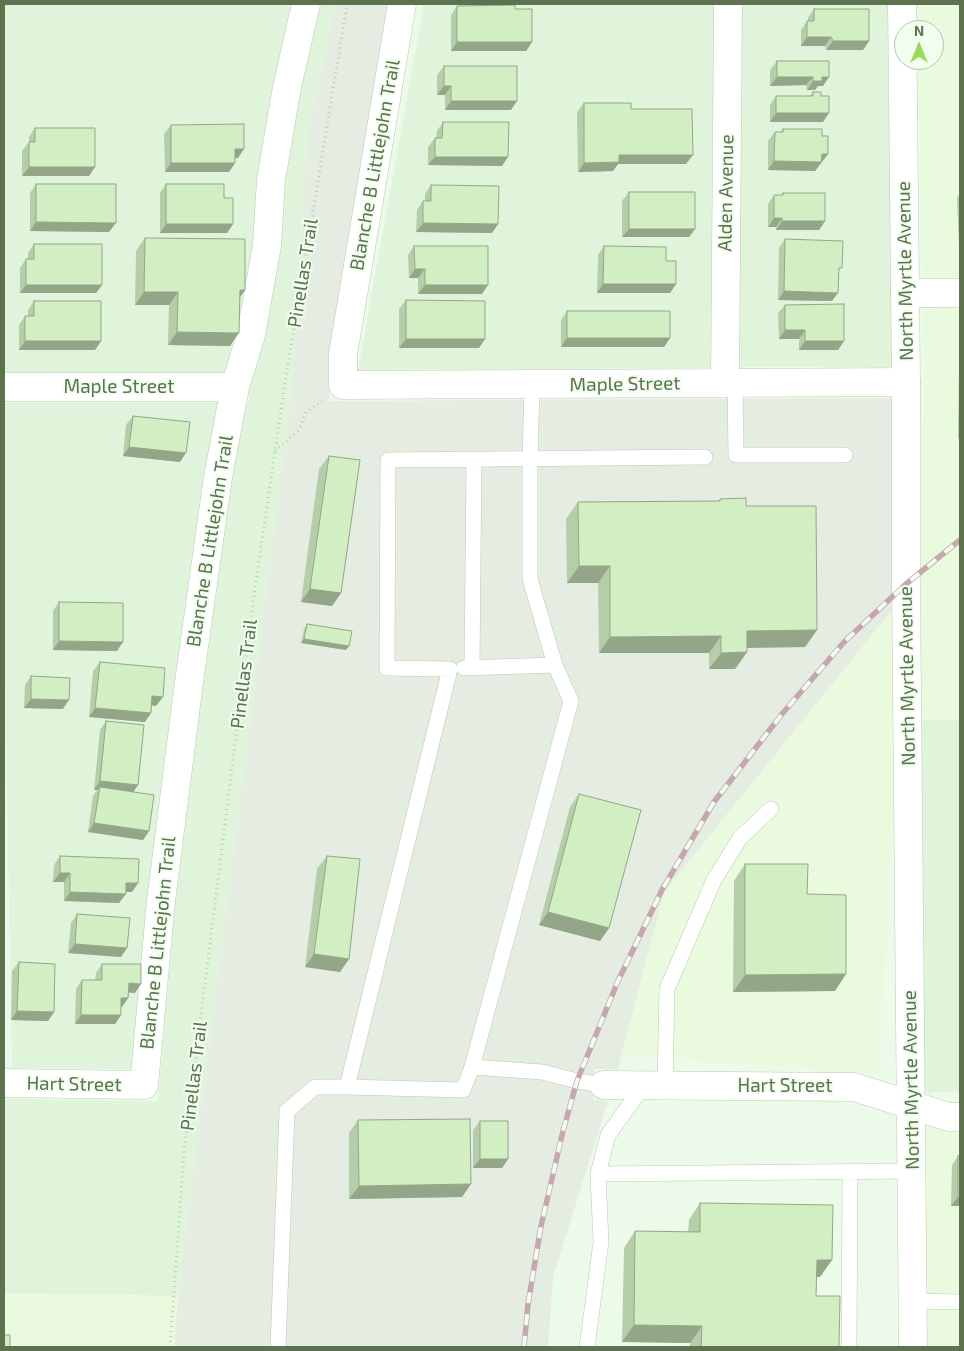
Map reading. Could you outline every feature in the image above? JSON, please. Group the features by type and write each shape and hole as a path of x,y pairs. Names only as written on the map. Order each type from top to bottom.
{"street":[{"name":"Blanche B Littlejohn Trail","path":"144,1084 161,901 218,477 235,387 251,335 267,245 272,171 287,87 306,4"},
{"name":"Blanche B Littlejohn Trail","path":"343,386 343,354 402,4"},
{"name":"Alden Avenue","path":"728,4 730,383"},
{"name":"North Myrtle Avenue","path":"902,4 913,1347"},
{"path":"905,294 960,293"},
{"name":"Maple Street","path":"343,386 906,382"},
{"name":"Maple Street","path":"4,387 235,387"},
{"name":"Hart Street","path":"4,1083 144,1084"},
{"name":"Hart Street","path":"604,1085 854,1087 949,1117 960,1117"}],"lane":[{"path":"730,383 736,455 845,455"},
{"path":"278,1347 287,1111 315,1087 463,1090 472,1067 571,700 555,664 530,579 532,385"},
{"path":"555,664 387,668 388,460 705,457"},
{"path":"472,667 474,459"},
{"path":"347,1087 450,668"},
{"path":"587,1347 601,1242 598,1174 608,1135 654,1085 667,988 714,880 740,838 771,809"},
{"path":"472,1067 542,1072 577,1081 604,1085"},
{"path":"598,1174 912,1171"},
{"path":"849,1347 850,1172"},
{"path":"913,1301 960,1302"}],"path":[{"name":"Pinellas Trail","path":"170,1347 184,1151 251,616 285,383 347,4"},
{"path":"275,451 299,430 306,412 343,386"}],"shaded area":[{"path":"4,4 292,4 273,83 257,177 253,243 237,331 225,372 4,372"},
{"path":"321,4 336,4 308,133 290,405 178,1296 4,1293 4,1099 156,1102 158,1100 175,904 202,685 231,480 247,403 249,402 249,389 264,338 285,182 300,91"},
{"path":"336,4 389,4 329,351 329,401 893,398 892,610 664,892 618,1069 594,1069 593,1100 608,1101 553,1277 548,1347 174,1347 178,1296 290,405 308,133"},
{"path":"424,4 714,4 711,368 358,370"},
{"path":"742,4 888,4 892,367 739,367"},
{"path":"917,4 960,4 960,277 923,278 918,70 944,70 944,20 918,20"},
{"path":"960,308 960,719 921,720 920,464 925,391 923,309"},
{"path":"4,403 218,403 204,475 175,680 147,900 132,1069 12,1068 4,625"},
{"path":"892,610 894,780 879,1073 623,1055 664,892"},
{"path":"960,719 960,1091 925,1093 921,720"},
{"path":"925,1126 949,1133 960,1133 960,1347 927,1347"},
{"path":"4,1293 178,1296 174,1347 4,1347"}],"building":[{"path":"515,5 515,9 532,9 532,42 457,42 457,6"},
{"path":"814,9 869,9 869,41 833,41 831,37 807,37 807,21 814,21"},
{"path":"777,61 829,61 829,77 822,77 822,81 813,81 813,77 777,77"},
{"path":"444,66 517,66 517,101 451,101 451,86 444,86"},
{"path":"813,92 821,92 821,96 829,96 829,113 776,113 776,96 813,96"},
{"path":"584,103 631,103 631,109 692,109 693,155 619,155 619,162 584,163"},
{"path":"443,122 509,122 508,157 435,157 435,138 442,138"},
{"path":"244,124 244,149 235,149 235,163 171,163 171,125"},
{"path":"35,128 95,128 95,167 29,167 29,142 35,142"},
{"path":"783,129 822,129 822,136 828,136 828,154 822,154 821,162 774,161 775,132 783,132"},
{"path":"36,184 116,184 116,223 36,222"},
{"path":"166,184 224,184 224,198 233,198 233,224 166,224"},
{"path":"431,185 499,186 498,224 423,223 423,201 431,201"},
{"path":"629,192 695,192 695,229 629,229"},
{"path":"783,193 825,193 825,221 782,221 782,218 774,218 774,195 783,195"},
{"path":"145,238 245,239 245,290 240,290 239,333 177,332 178,292 144,292"},
{"path":"785,239 843,241 842,268 839,268 838,293 784,291"},
{"path":"34,244 102,244 102,285 26,285 26,259 34,259"},
{"path":"414,246 488,246 488,285 425,285 425,269 415,269"},
{"path":"604,246 666,247 666,261 676,261 676,284 603,284"},
{"path":"406,300 485,301 485,339 406,339"},
{"path":"34,301 101,301 101,341 25,341 25,316 34,316"},
{"path":"844,304 844,341 805,341 805,330 785,330 785,305"},
{"path":"567,311 670,311 670,338 567,338"},
{"path":"133,416 190,422 186,453 129,447"},
{"path":"329,456 360,460 341,593 310,589"},
{"path":"746,498 746,506 816,506 817,630 747,631 747,652 721,653 721,636 610,637 610,566 579,566 578,502 720,501 720,499"},
{"path":"59,602 123,603 123,642 59,641"},
{"path":"307,624 352,631 349,646 304,639"},
{"path":"100,662 165,668 163,697 152,696 151,713 95,708"},
{"path":"31,676 70,678 69,700 31,699"},
{"path":"106,721 144,725 138,785 100,781"},
{"path":"100,787 154,795 149,831 94,823"},
{"path":"579,794 641,810 609,928 548,912"},
{"path":"60,856 139,859 138,883 126,883 126,894 70,892 70,873 60,873"},
{"path":"327,856 360,859 349,959 314,954"},
{"path":"745,864 808,864 807,894 846,895 846,974 745,975"},
{"path":"77,914 130,918 127,948 75,944"},
{"path":"19,962 55,964 54,1012 17,1011"},
{"path":"102,964 141,964 141,984 129,983 128,998 121,998 121,1015 81,1015 82,980 102,980"},
{"path":"470,1119 471,1184 359,1186 358,1120"},
{"path":"480,1121 508,1121 508,1159 480,1159"},
{"path":"958,1156 960,1156 960,1197 958,1197"},
{"path":"700,1203 833,1205 832,1260 817,1260 816,1296 840,1296 839,1347 701,1347 702,1326 634,1325 635,1231 700,1232"},
{"path":"4,1335 10,1335 10,1347 4,1347"}],"railway":[{"path":"524,1347 528,1304 541,1226 563,1131 577,1081 618,981 663,888 714,802 782,714 844,642 906,584 960,540"}]}
